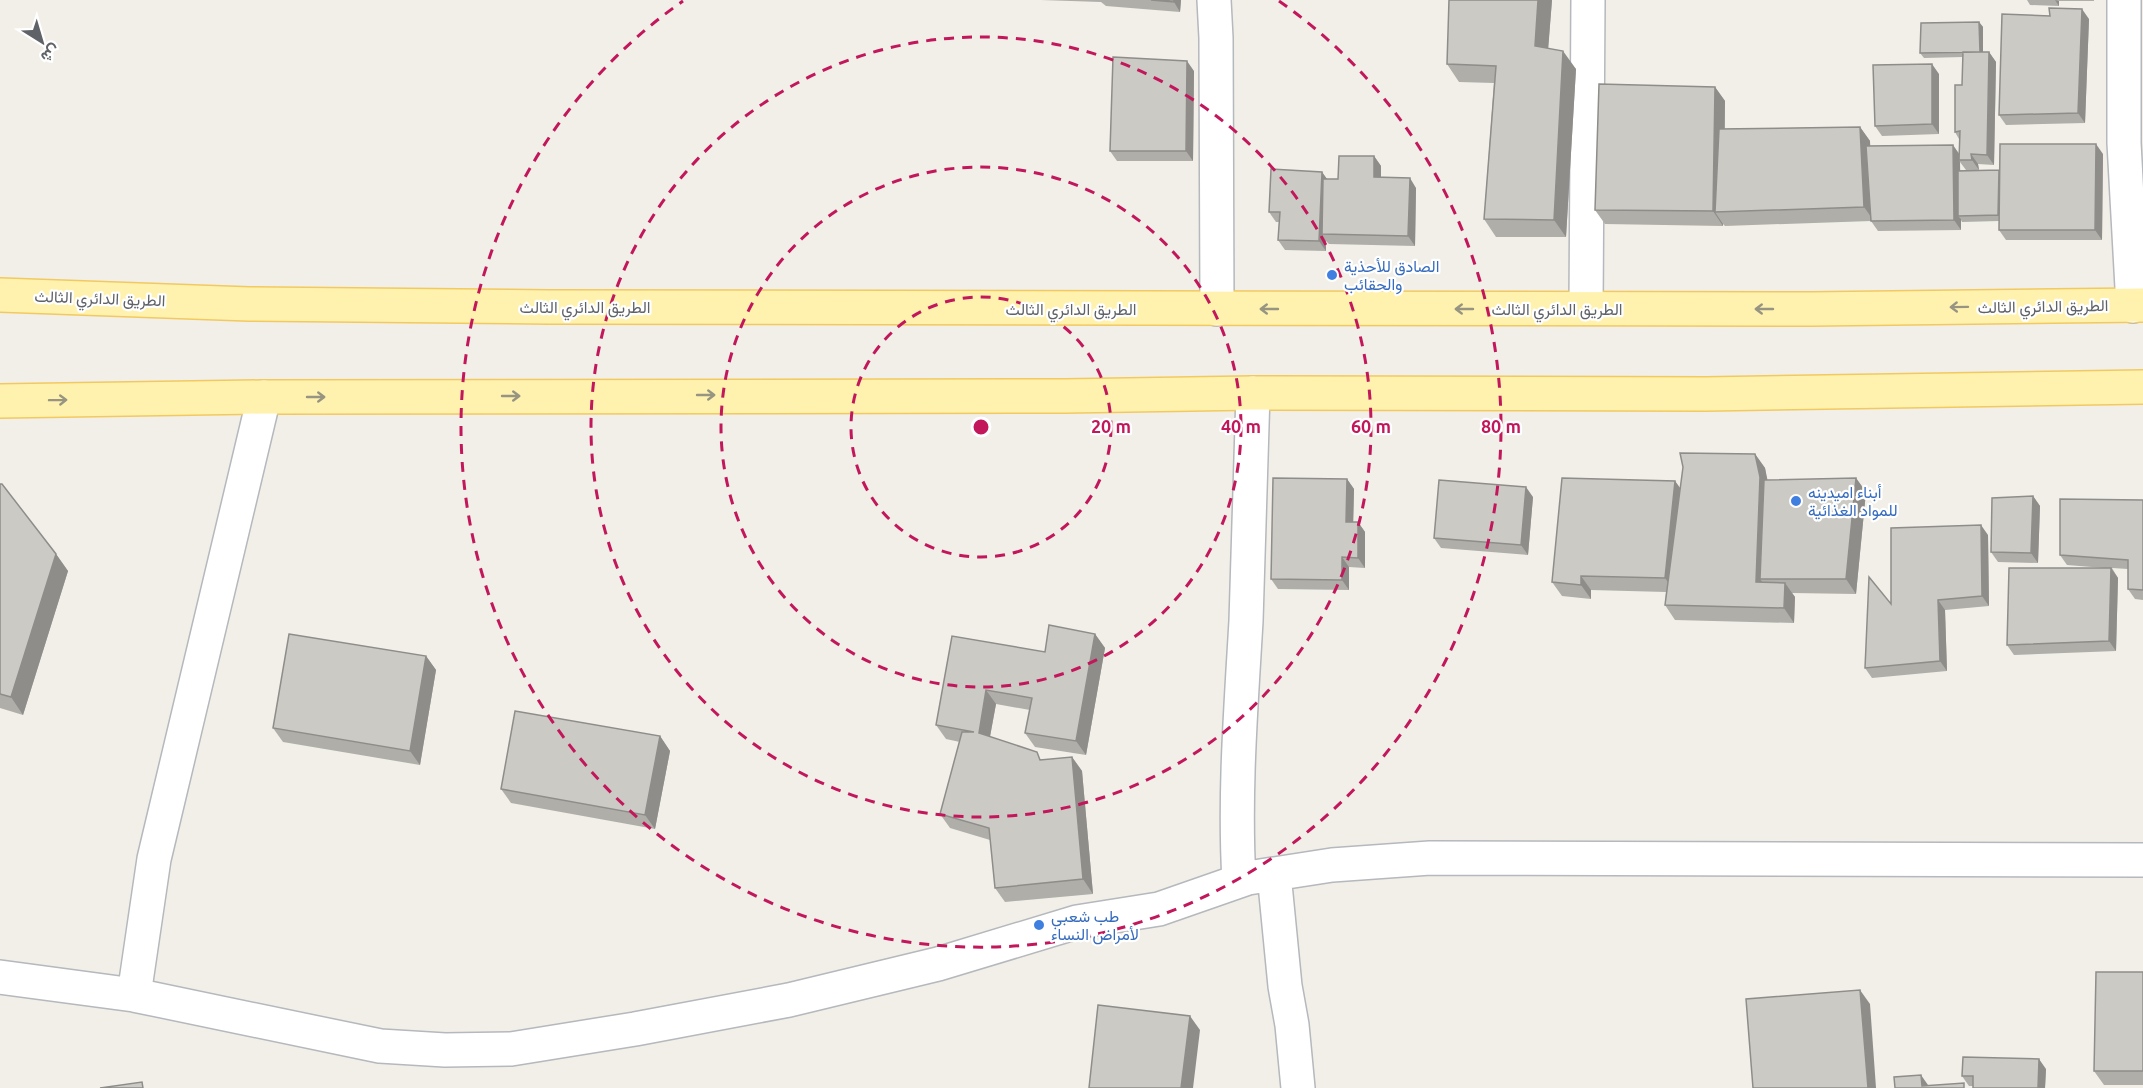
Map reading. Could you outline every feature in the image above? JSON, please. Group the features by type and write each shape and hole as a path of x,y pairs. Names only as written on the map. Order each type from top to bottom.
{"main road":[{"name":"الطريق الدائري الثالث","path":"0,295 249,304 560,308 1586,309 2138,305"},
{"path":"0,401 264,397 1065,396 1253,393 1706,394 2143,387"}],"street":[{"path":"1214,0 1216,309"},
{"path":"1586,309 1588,0"},
{"path":"2124,0 2124,143 2138,305"},
{"path":"1239,881 1237,832 1240,723 1246,620 1253,393"},
{"path":"134,995 154,859 264,397"},
{"path":"0,977 134,995 380,1046 445,1050 511,1049 635,1029 789,1000 938,964 1077,922 1159,909 1239,881 1332,865 1430,858 2143,861"},
{"path":"1274,874 1298,1088"}],"building":[{"path":"1151,0 1174,0 1174,2"},
{"path":"1449,0 1538,0 1535,46 1563,51 1554,220 1484,219 1496,66 1447,64"},
{"path":"2049,8 2082,9 2078,113 1999,115 2002,14 2050,16"},
{"path":"1979,22 1980,52 1920,53 1921,23"},
{"path":"1963,52 1989,52 1987,155 1971,154 1972,160 1959,160 1960,131 1955,132 1955,85 1962,85"},
{"path":"1113,57 1187,61 1186,151 1110,151"},
{"path":"1932,64 1932,124 1875,126 1873,65"},
{"path":"1599,84 1715,87 1713,211 1595,210"},
{"path":"1860,127 1864,207 1715,212 1719,129"},
{"path":"2000,144 2096,144 2095,230 1999,230"},
{"path":"1953,145 1954,220 1871,221 1866,146"},
{"path":"1339,156 1374,156 1374,177 1410,178 1408,236 1322,234 1323,179 1338,179"},
{"path":"1271,169 1322,172 1319,241 1278,240 1280,212 1269,212"},
{"path":"1999,170 1998,215 1958,216 1958,171"},
{"path":"1680,453 1755,454 1760,477 1756,582 1785,583 1784,608 1665,605 1683,467"},
{"path":"1273,478 1347,479 1346,522 1358,522 1358,558 1342,557 1342,580 1271,579"},
{"path":"1562,478 1675,481 1665,578 1581,576 1581,585 1552,582"},
{"path":"1856,478 1846,579 1760,579 1764,480"},
{"path":"1439,480 1526,487 1521,545 1434,538"},
{"path":"0,484 56,554 11,697 0,694"},
{"path":"2033,496 2031,553 1991,552 1992,498"},
{"path":"2060,499 2143,500 2143,590 2128,589 2128,560 2060,555"},
{"path":"1981,525 1982,596 1938,600 1940,661 1865,668 1869,577 1891,604 1891,528"},
{"path":"2009,568 2111,568 2109,641 2007,645"},
{"path":"1049,625 1095,634 1076,741 1025,733 1032,698 986,690 979,733 1037,752 1040,760 1072,757 1083,879 995,888 989,828 940,814 962,732 974,732 936,725 952,636 1045,652"},
{"path":"289,634 426,656 410,751 273,728"},
{"path":"515,711 660,736 645,815 501,789"},
{"path":"2096,972 2143,972 2143,1071 2094,1071"},
{"path":"1860,990 1868,1088 1753,1088 1746,999"},
{"path":"1098,1005 1190,1016 1181,1088 1089,1088"},
{"path":"1963,1057 2039,1059 2038,1088 1973,1088 1973,1076 1962,1076"},
{"path":"1921,1075 1922,1086 1964,1083 1964,1088 1895,1088 1894,1077"},
{"path":"142,1082 143,1088 100,1088"}],"place":[{"name":"الصادق للأحذية والحقائب","path":"1332,275"},
{"name":"أبناء اميدينه للمواد الغذائية","path":"1796,501"},
{"name":"طب شعبي لأمراض النساء","path":"1039,925"}]}
